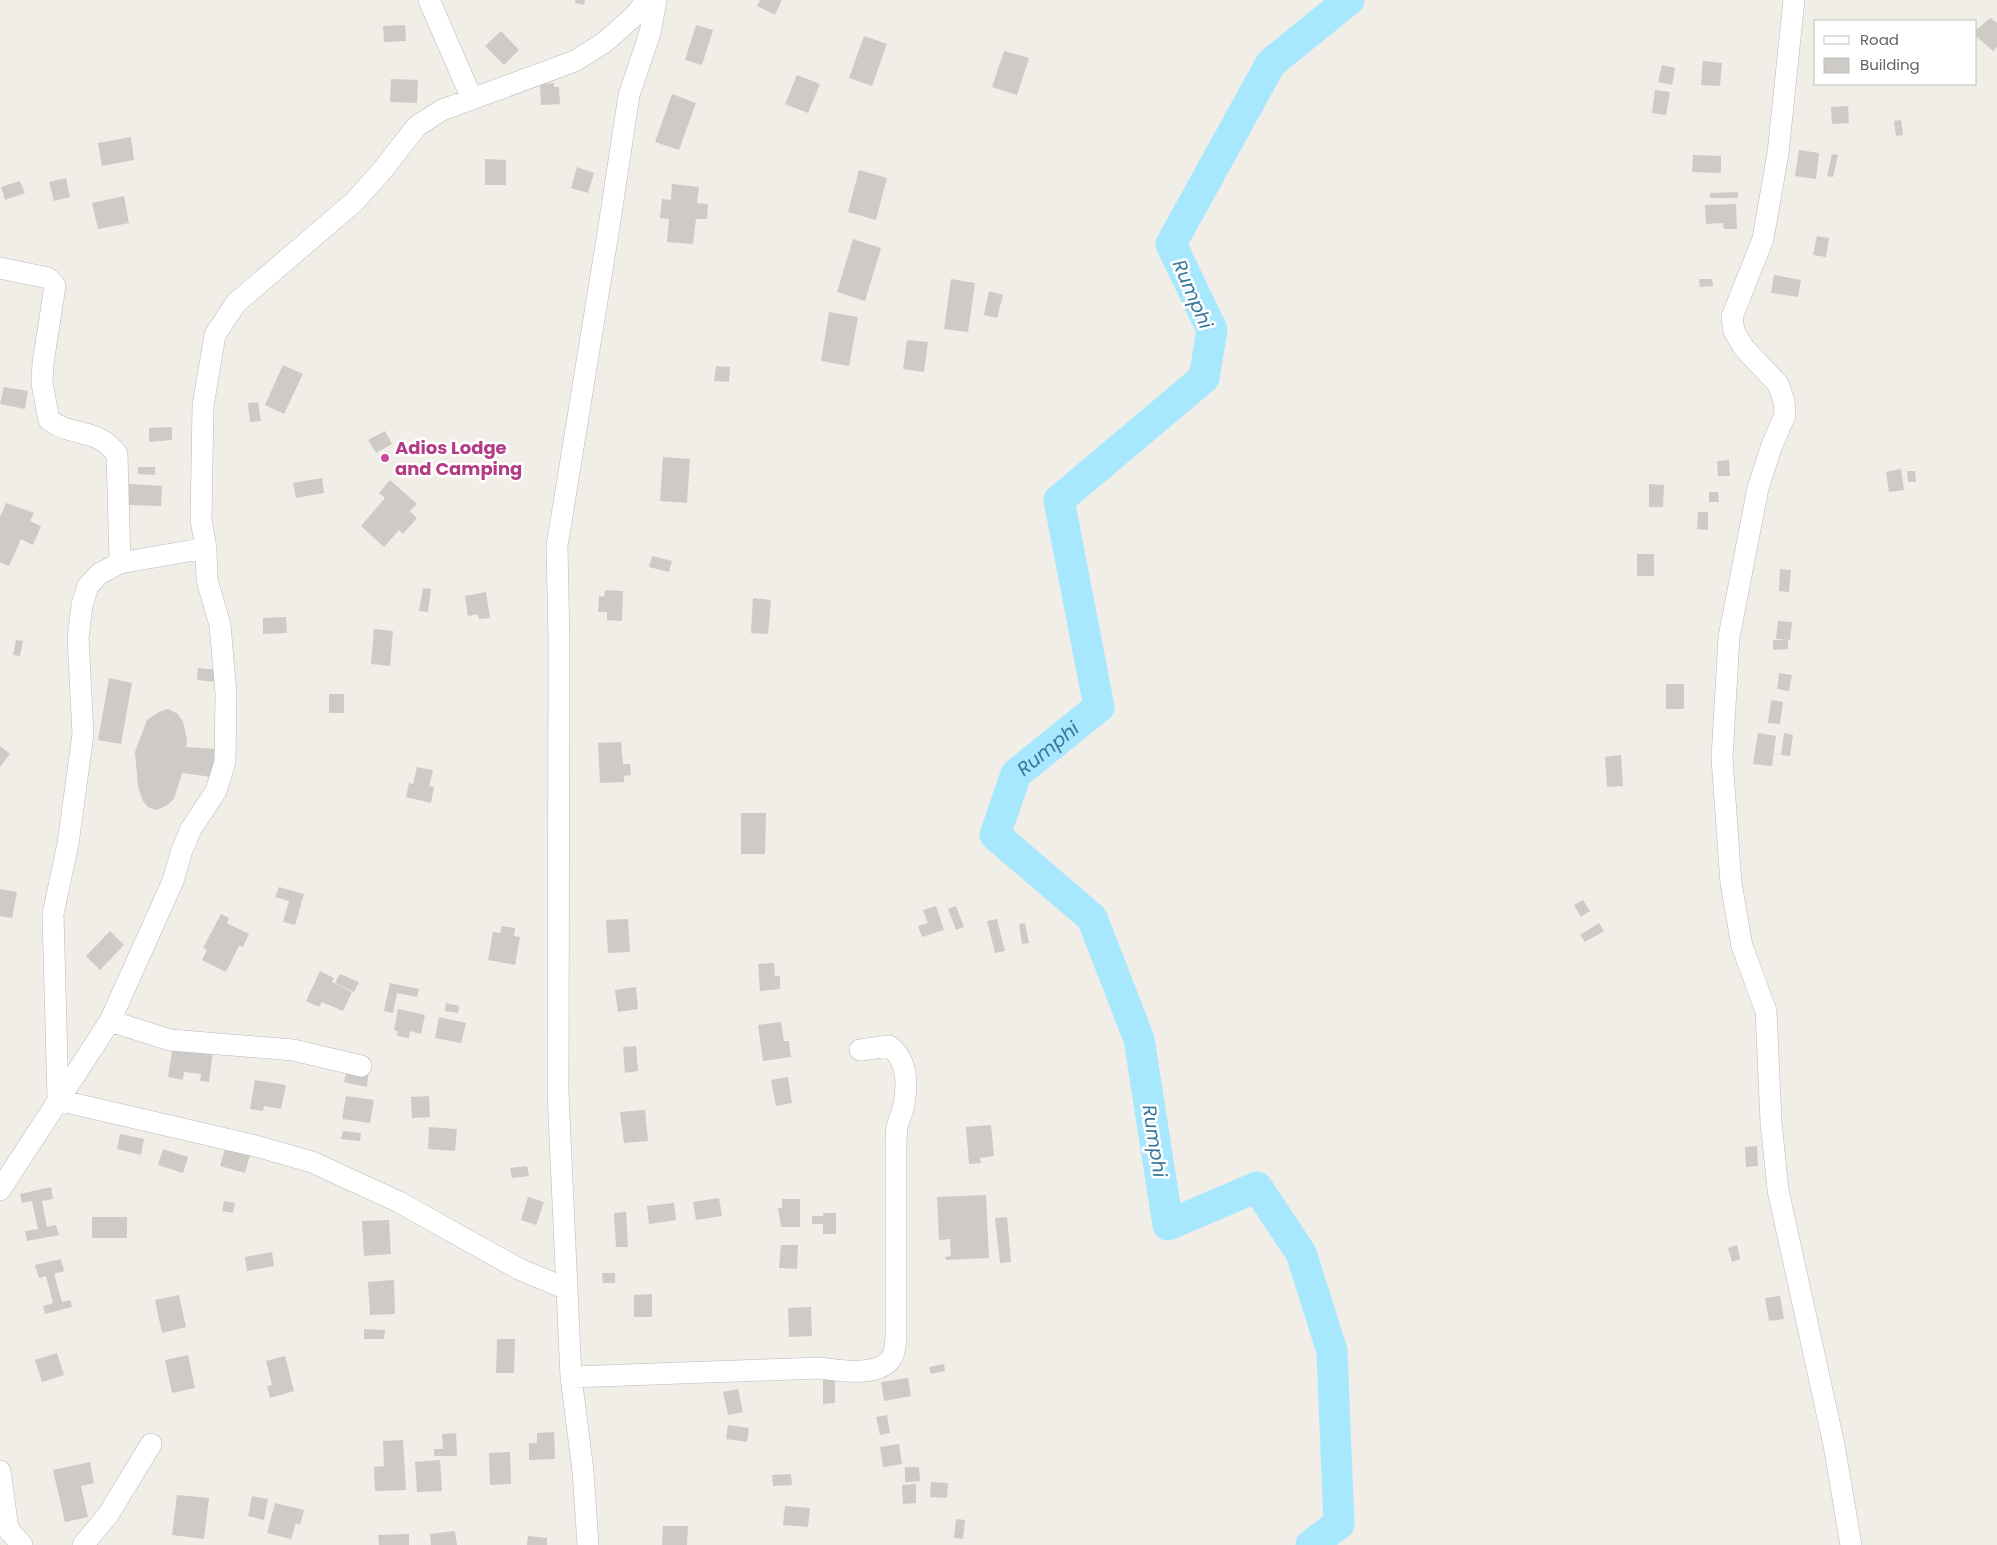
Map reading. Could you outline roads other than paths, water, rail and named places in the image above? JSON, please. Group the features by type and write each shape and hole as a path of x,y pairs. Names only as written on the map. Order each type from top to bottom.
{"street":[{"path":"429,0 472,99"},
{"path":"0,1190 110,1021 173,881 182,850 191,829 216,791 225,762 226,694 220,625 207,580 206,548 201,520 203,406 215,335 236,303 354,202 381,172 417,126 442,110 575,61 604,42 634,16 647,0"},
{"path":"588,1545 583,1471 571,1377 558,1093 559,643 556,546 605,253 629,95 650,33 656,0"},
{"path":"1794,0 1778,153 1763,239 1732,317 1734,331 1744,348 1778,384 1784,401 1785,415 1772,445 1758,488 1729,637 1722,758 1731,882 1742,946 1766,1011 1771,1122 1778,1190 1834,1445 1851,1545"},
{"path":"0,268 48,278 55,286 42,377 49,420 65,429 92,434 109,444 117,454 120,563"},
{"path":"58,1100 53,914 68,844 84,734 78,638 82,605 88,586 99,574 120,563 206,548"},
{"path":"110,1021 170,1040 293,1050 361,1066"},
{"path":"571,1377 821,1368 854,1372 876,1369 888,1363 893,1356 896,1339 896,1135 904,1104 906,1082 904,1067 898,1052 894,1049 889,1046 860,1050"},
{"path":"58,1100 256,1146 312,1162 399,1202 519,1269 567,1289"},
{"path":"83,1545 108,1515 151,1444"},
{"path":"0,1471 8,1529 19,1545"}],"waterway":[{"name":"Rumphi","path":"1311,1545 1339,1524 1332,1351 1301,1253 1257,1187 1168,1225 1139,1039 1092,918 995,835 1016,774 1099,707 1059,500 1204,378 1212,330 1171,244 1271,63 1349,0"}],"place":[{"name":"Adios Lodge and Camping","path":"385,458"}]}
